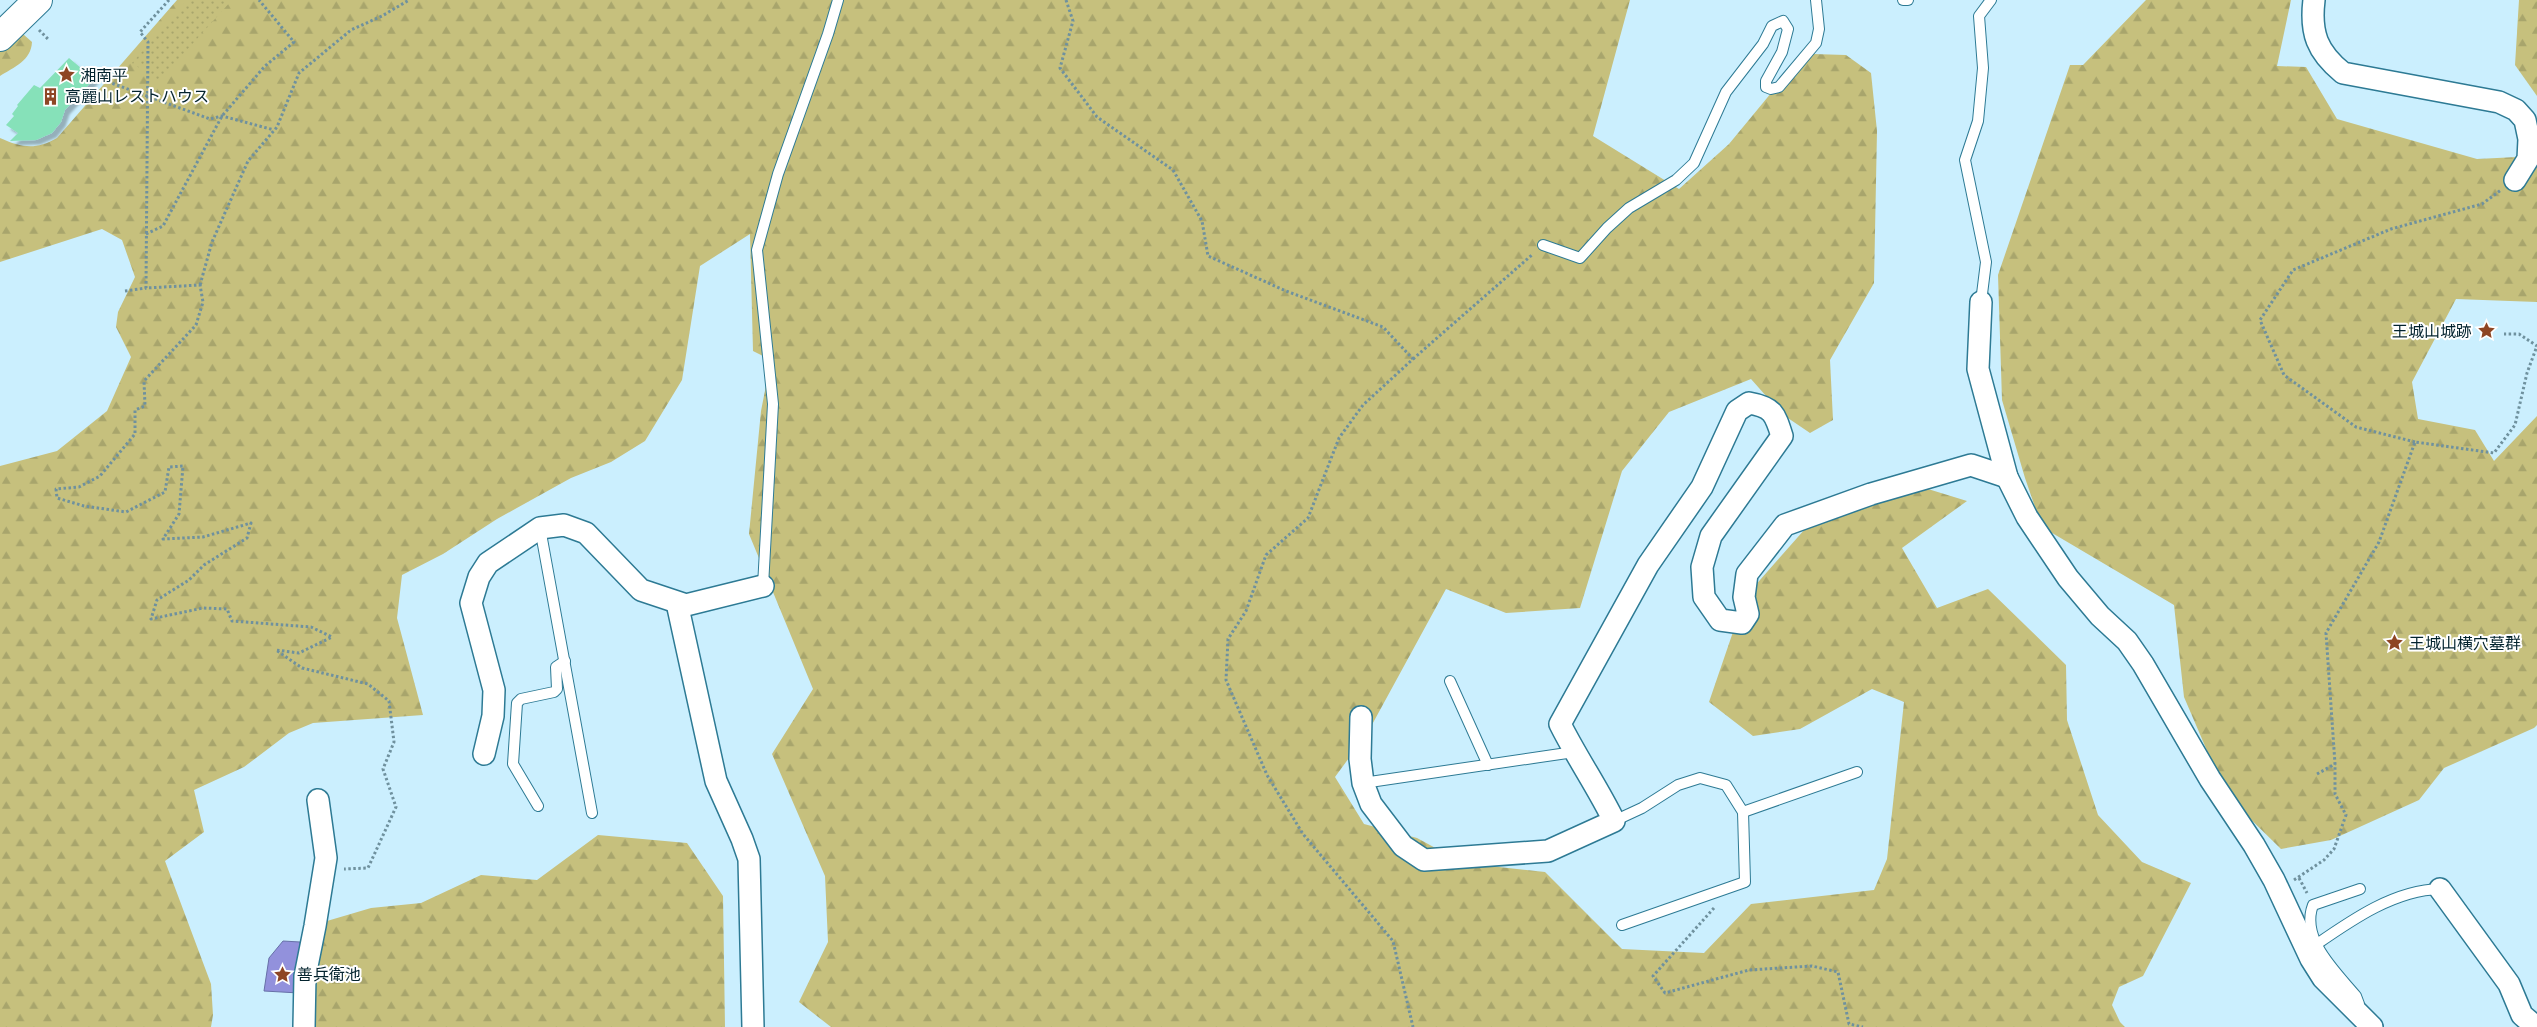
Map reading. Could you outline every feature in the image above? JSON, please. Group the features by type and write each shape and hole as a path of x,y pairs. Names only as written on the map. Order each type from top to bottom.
{"street":[{"path":"0,37 38,0"},
{"path":"2314,0 2311,21 2318,43 2326,59 2343,73 2500,102 2516,110 2525,120 2529,139 2528,159 2515,180"},
{"path":"1981,302 1978,369 2006,477 2027,517 2068,578 2100,616 2127,641 2143,664 2210,779 2254,844 2274,880 2290,918 2320,973 2368,1022"},
{"path":"1361,717 1360,759 1363,783 1371,804 1403,846 1424,860 1548,851 1614,821 1598,788 1574,752 1560,724 1648,564 1702,487 1737,412 1749,403 1766,406 1776,417 1782,436 1710,536 1702,567 1704,597 1720,620 1728,623 1742,622 1748,614 1744,597 1747,574 1785,525 1871,494 1971,465 2006,477"},
{"path":"484,754 494,716 494,690 471,603 479,577 488,563 540,528 564,525 586,533 641,590 677,603 686,605 763,586"},
{"path":"677,603 716,781 749,858 753,1027"},
{"path":"304,1027 305,976 316,926 326,858 318,800"},
{"path":"2440,889 2509,984 2522,1015 2536,1027"}],"lane":[{"path":"763,586 773,404 757,250 778,174 828,34 838,0"},
{"path":"1543,245 1580,258 1607,228 1629,208 1676,180 1694,163 1726,92 1763,44 1772,26 1783,21 1788,29 1782,52 1766,81 1766,87 1770,89 1779,87 1816,43 1819,29 1816,0"},
{"path":"1903,0 1908,0"},
{"path":"1981,302 1986,262 1965,160 1978,122 1983,68 1979,16 1991,0"},
{"path":"540,528 592,813"},
{"path":"538,806 513,764 517,703 524,698 554,692 557,689 556,667 565,662"},
{"path":"1450,681 1488,765"},
{"path":"1363,783 1574,752"},
{"path":"1743,812 1857,772"},
{"path":"1614,821 1642,808 1678,785 1700,778 1726,785 1743,812 1745,882 1622,925"},
{"path":"2360,889 2314,905 2310,914 2317,944 2356,996 2368,1022"},
{"path":"2317,944 2369,911 2389,902 2419,890 2440,889"}],"path":[{"path":"146,288 148,42 140,32 169,0"},
{"path":"146,234 163,226 222,116 265,66 294,42 259,0"},
{"path":"338,869 368,868 396,807 383,769 394,742 389,701 368,684 302,668 276,650 299,653 332,637 312,627 232,622 227,609 203,608 151,619 157,600 189,580 204,565 247,538 251,523 202,537 164,539 179,514 183,466 169,467 165,492 126,512 84,506 57,498 56,489 79,487 100,476 135,434 135,410 145,406 144,381 196,326 203,302 200,285 212,242 248,161 274,130 299,73 351,30 382,16 409,0"},
{"path":"1066,0 1073,21 1060,68 1096,117 1173,170 1202,221 1208,256 1286,291 1383,327 1413,358"},
{"path":"103,80 210,119 222,116 274,130"},
{"path":"2504,334 2519,334 2537,346 2514,425 2494,453 2415,442 2356,428 2284,375 2260,320 2293,270 2391,229 2482,204 2515,180"},
{"path":"1413,1027 1393,940 1303,834 1267,775 1226,680 1228,639 1246,610 1266,555 1308,518 1339,438 1358,412 1413,358 1543,245"},
{"path":"124,291 200,285"},
{"path":"2274,880 2297,880 2324,860 2334,849 2346,816 2335,794 2335,764 2326,633 2379,542 2415,442"},
{"path":"2317,774 2335,764"},
{"path":"1718,903 1653,976 1665,993 1750,970 1812,966 1838,972 1850,1024 1864,1027"}],"green space":[{"path":"177,0 1630,0 1593,136 1679,189 1729,144 1781,81 1813,54 1846,55 1871,73 1877,131 1874,283 1830,360 1833,420 1810,433 1782,414 1751,379 1669,412 1622,471 1580,608 1506,613 1446,589 1368,732 1335,777 1364,824 1417,838 1463,863 1545,872 1622,949 1704,953 1751,904 1874,890 1887,859 1904,702 1872,689 1800,729 1753,736 1709,702 1745,597 1805,529 1893,493 1928,489 1967,501 1902,548 1937,608 1988,589 2066,665 2067,720 2098,815 2142,862 2191,883 2143,976 2119,987 2112,1005 2120,1022 2125,1027 831,1027 799,1002 828,942 825,876 772,754 813,689 749,534 761,411 771,360 753,351 750,234 700,266 682,380 645,441 611,462 571,478 497,519 443,554 402,575 397,618 423,715 313,723 289,733 244,767 194,790 204,832 165,861 211,984 213,1015 211,1027 0,1027 0,466 57,451 107,411 131,357 116,327 118,312 135,277 122,240 102,229 0,262 0,138 22,146 36,146 57,138"},
{"path":"187,0 232,0 159,81 132,63"},
{"path":"2146,0 2291,0 2277,66 2306,67 2337,119 2477,159 2537,156 2537,302 2456,299 2412,382 2418,419 2475,430 2494,461 2537,416 2537,725 2444,768 2419,800 2331,840 2281,849 2226,795 2184,697 2174,605 2042,527 2002,400 1998,275 2070,65 2083,65"},
{"path":"2519,0 2537,0 2537,96 2515,65"},
{"path":"16,34 23,34 32,42 31,49 21,63 0,76 0,45"},
{"path":"598,835 687,843 723,896 725,1027 314,1027 310,926 371,908 421,903 481,875 537,880"}],"water":[{"name":"善兵衛池","path":"283,941 300,942 299,993 264,991 269,958"}],"building":[{"name":"高麗山レストハウス","path":"69,58 94,79 65,110 61,122 52,133 36,140 10,141 18,133 6,125 14,116 12,114 17,105 34,85 40,88"}],"place":[{"name":"湘南平","path":"66,75"},
{"name":"高麗山レストハウス","path":"51,96"},
{"name":"王城山城跡","path":"2486,331"},
{"name":"王城山横穴墓群","path":"2395,643"},
{"name":"善兵衛池","path":"283,974"}]}
